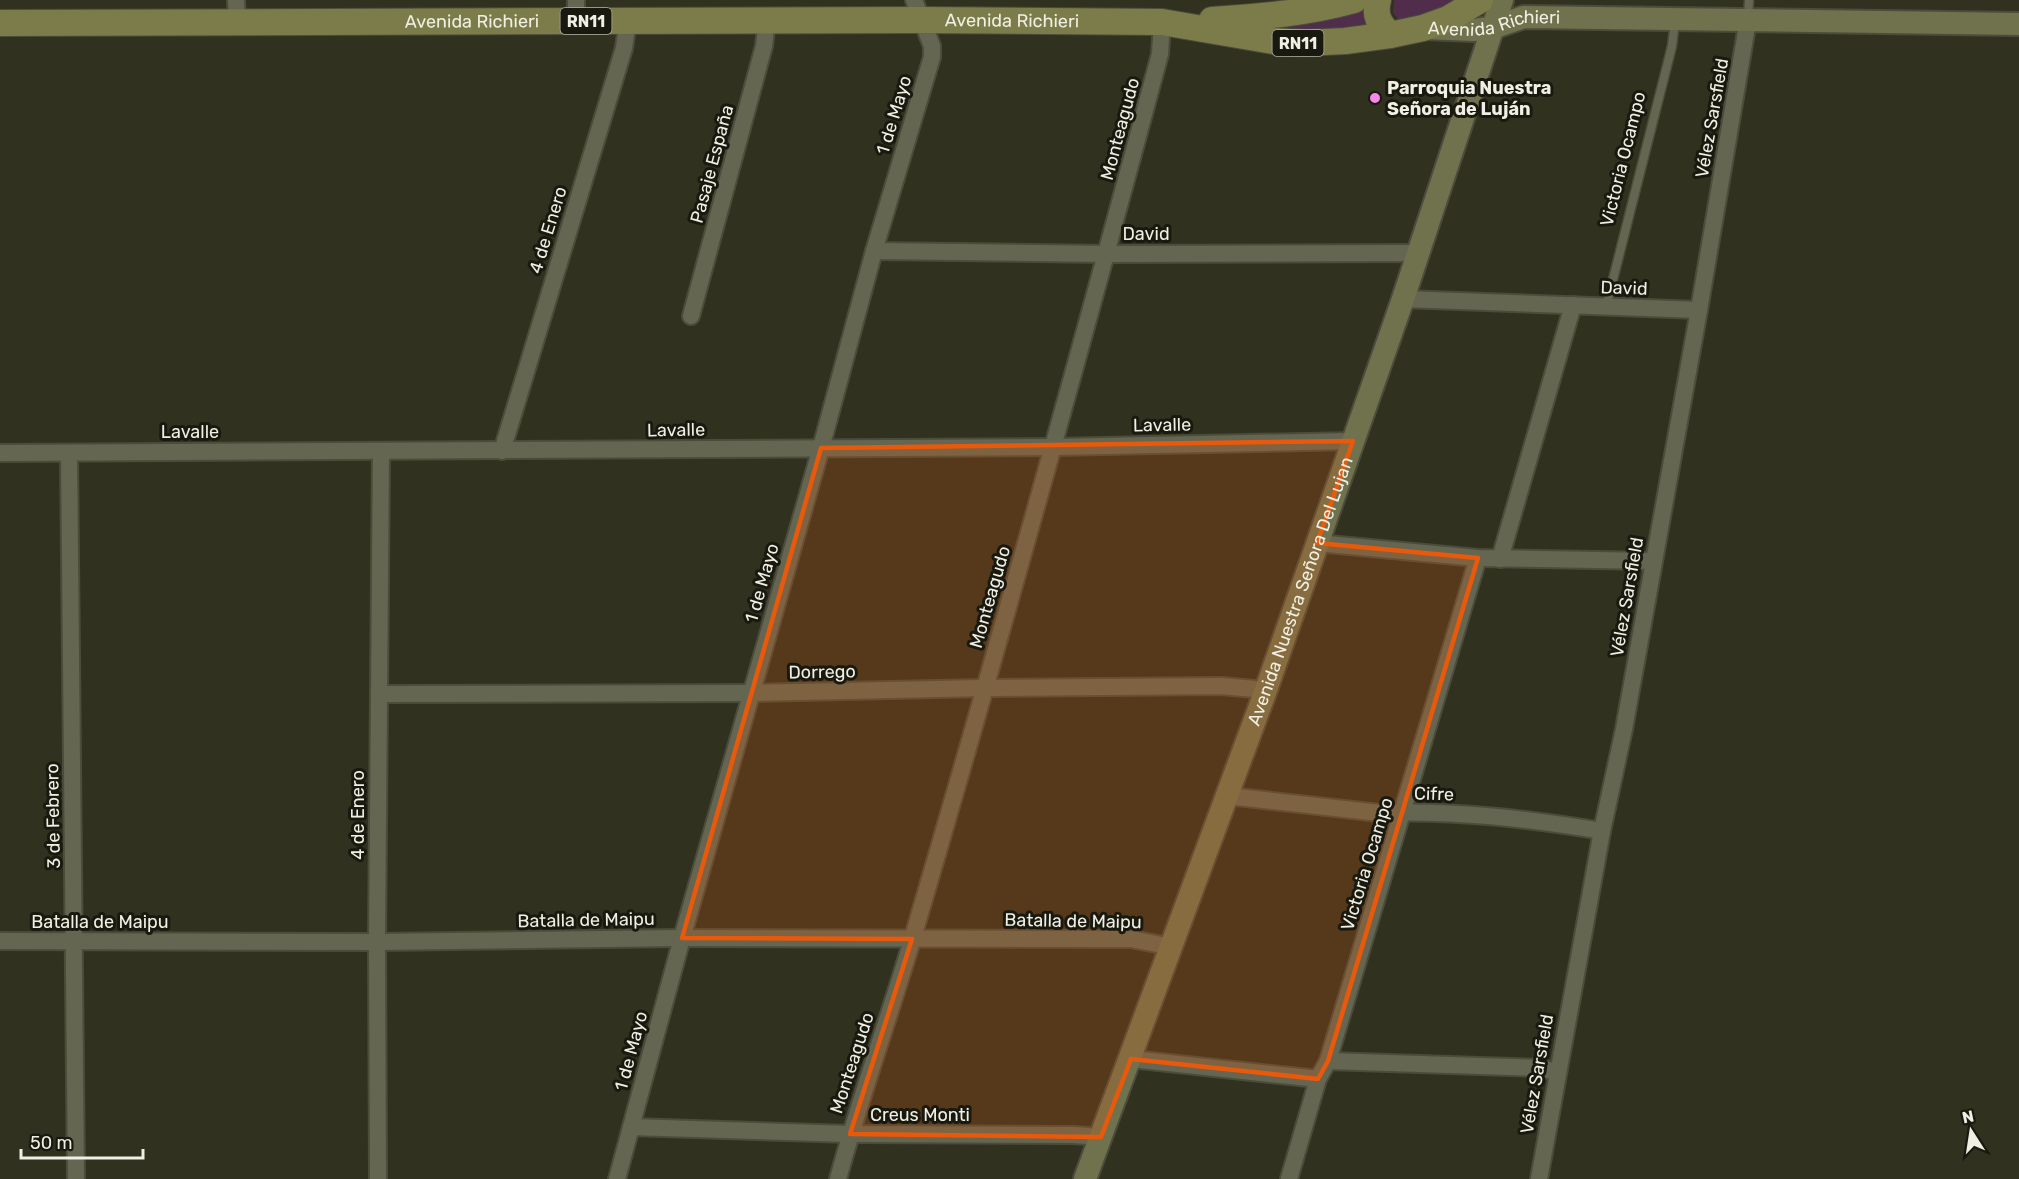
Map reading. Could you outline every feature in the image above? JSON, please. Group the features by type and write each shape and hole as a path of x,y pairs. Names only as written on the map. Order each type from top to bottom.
{"main road":[{"name":"RN11","path":"1167,22 1250,9 1293,6 1329,7 1354,0"},
{"path":"1378,0 1376,9 1380,26 1390,35"},
{"name":"RN11","path":"1423,28 1448,19 1480,0"},
{"name":"Avenida Richieri","path":"0,23 236,10 576,10 628,20 767,20 918,10 1167,22 1273,41 1305,43 1346,41 1423,28"}],"street":[{"name":"Avenida Nuestra Señora Del Lujan","path":"1085,1179 1266,690 1403,299 1502,0"},
{"name":"1 de Mayo","path":"617,1179 874,251 932,57 932,46 918,10"},
{"name":"Avenida Richieri","path":"1423,28 1473,30 1492,28 1524,17 1675,20 1749,10 2019,24"},
{"name":"Vélez Sarsfield","path":"1539,1179 1602,831 1624,729 1699,310 1749,10"},
{"name":"4 de Enero","path":"502,451 624,48 628,20"},
{"name":"Pasaje España","path":"691,316 764,46 767,20"},
{"name":"Monteagudo","path":"838,1179 912,939 1054,447 1167,22"},
{"name":"David","path":"874,251 1107,254 1418,253"},
{"name":"David","path":"1403,299 1699,310"},
{"path":"1500,559 1574,305"},
{"name":"Lavalle","path":"0,453 1054,447 1353,441"},
{"name":"4 de Enero","path":"378,1179 377,942 381,451"},
{"name":"3 de Febrero","path":"69,453 75,1179"},
{"path":"1317,543 1478,558 1653,561"},
{"name":"Victoria Ocampo","path":"1289,1179 1318,1079 1328,1061 1478,558"},
{"name":"Dorrego","path":"379,694 752,693 1221,686 1266,690"},
{"name":"Cifre","path":"1228,796 1380,813 1490,816 1602,831"},
{"name":"Batalla de Maipu","path":"0,941 1131,939 1172,947"},
{"path":"1131,1059 1318,1079"},
{"path":"1328,1061 1540,1068 1557,1072"},
{"name":"Creus Monti","path":"631,1127 850,1134 1101,1137"}],"lane":[{"name":"Victoria Ocampo","path":"1606,307 1672,46 1675,20"}],"highlighted area":[{"path":"1353,441 1317,543 1478,558 1328,1061 1318,1079 1131,1059 1101,1137 850,1134 912,939 682,938 821,448"}],"shaded area":[{"path":"1394,0 1465,0 1408,23 1399,20 1393,13"},
{"path":"1368,5 1375,30 1302,36 1248,25"}],"place":[{"name":"Parroquia Nuestra Señora de Luján","path":"1375,98"}]}
